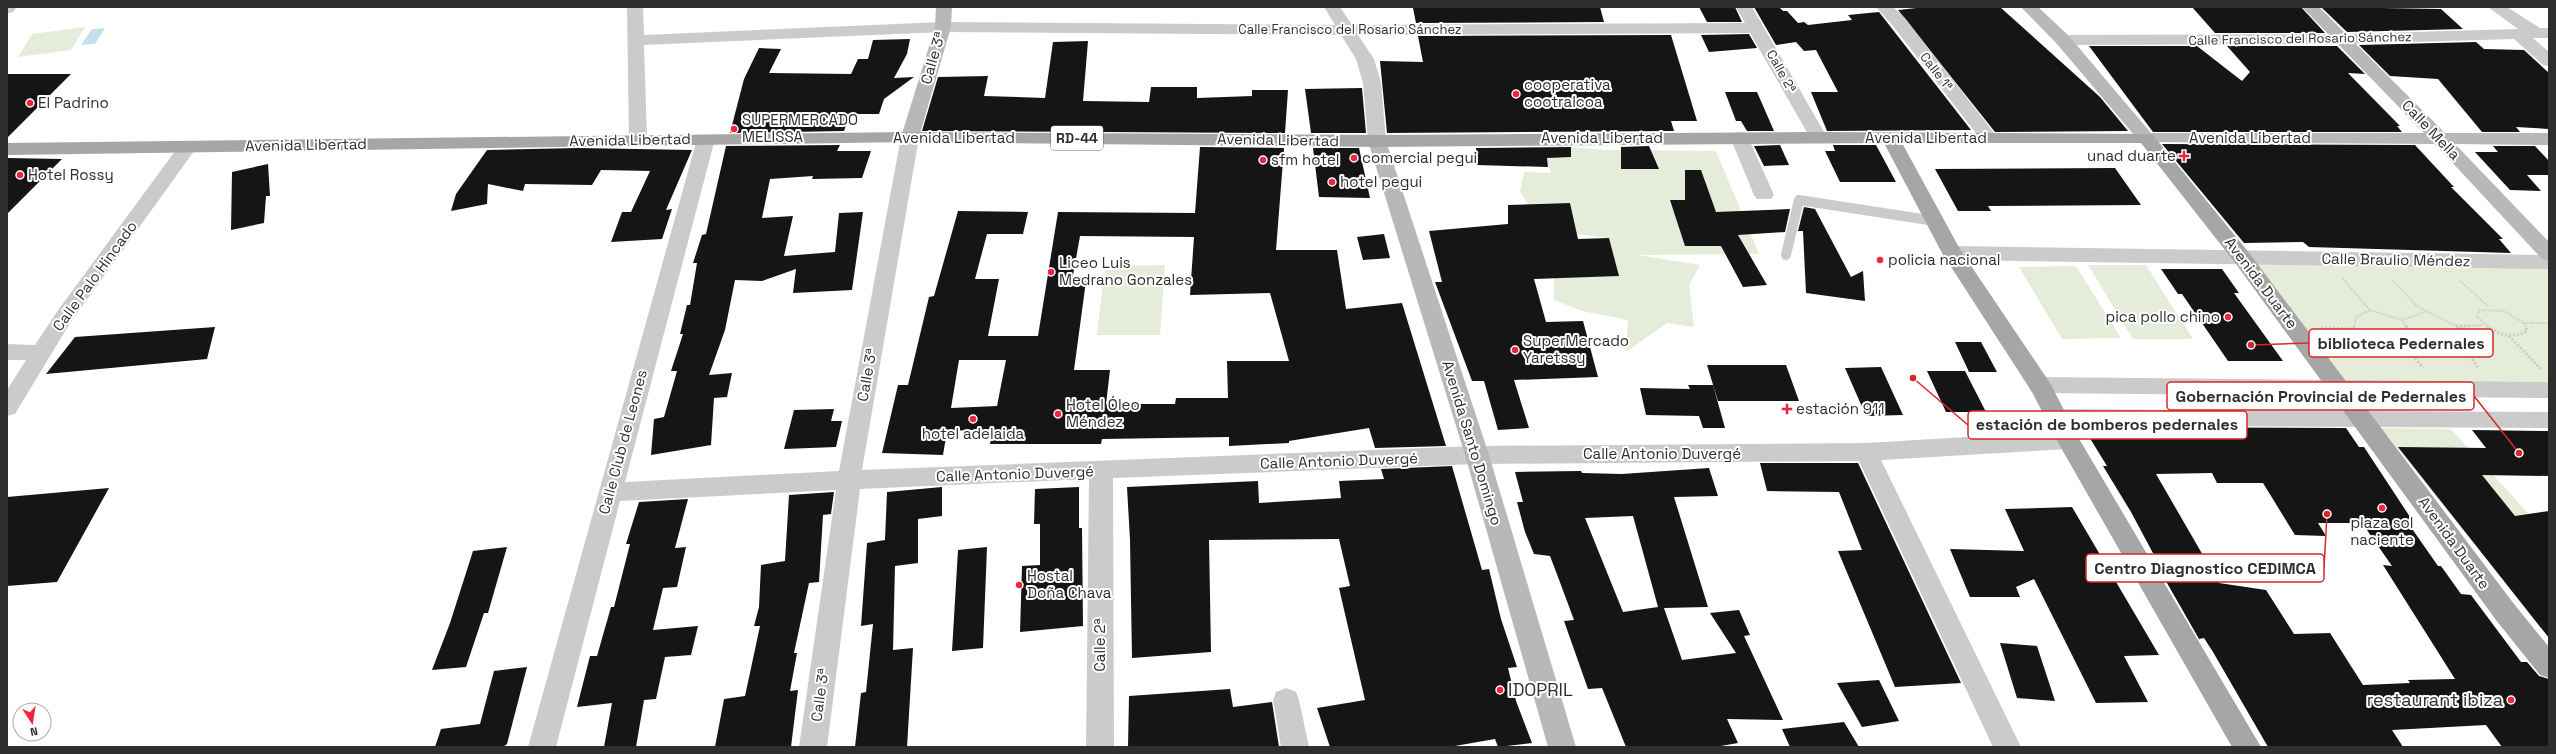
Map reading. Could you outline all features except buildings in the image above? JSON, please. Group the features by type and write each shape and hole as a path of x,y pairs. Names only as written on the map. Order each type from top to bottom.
{"main road":[{"name":"Calle 3ª","path":"910,137 943,27 944,7"},
{"name":"Avenida Duarte","path":"2029,7 2063,40 2146,138 2243,259 2505,612 2549,667"},
{"name":"Calle Mella","path":"2310,7 2441,140 2549,254"},
{"name":"Avenida Libertad","path":"7,149 706,138 910,137 1377,141 1739,137 1892,139 2549,139"},
{"path":"1892,139 1952,253 2038,384 2068,440 2247,747"},
{"name":"Avenida Santo Domingo","path":"1377,141 1477,455 1562,747"}],"street":[{"path":"635,7 638,140"},
{"path":"1332,7 1365,59 1372,82 1377,141"},
{"name":"Calle 2ª","path":"1744,7 1758,28 1818,137"},
{"name":"Calle 1ª","path":"1884,7 1899,22 1988,138"},
{"path":"2496,7 2543,34"},
{"name":"Calle Francisco del Rosario Sánchez","path":"636,40 943,27 1347,30 1758,28"},
{"name":"Calle Francisco del Rosario Sánchez","path":"2063,40 2343,39 2543,34"},
{"path":"2519,35 2549,61"},
{"name":"Calle 3ª","path":"812,747 849,480 910,137"},
{"path":"1739,137 1764,195"},
{"name":"Calle Club de Leones","path":"542,747 609,492 706,138"},
{"name":"Calle Palo Hincado","path":"7,408 63,318 188,147"},
{"name":"Calle Braulio Méndez","path":"1952,253 2243,259 2549,262"},
{"path":"7,352 41,353"},
{"path":"2038,384 2495,390 2546,381"},
{"path":"2057,417 2549,420"},
{"name":"Calle Antonio Duvergé","path":"609,492 849,480 1477,455 1866,452 2068,440"},
{"path":"1866,452 2007,747"},
{"name":"Calle 2ª","path":"1100,747 1101,471"},
{"path":"1286,700 1295,747"}],"lane":[{"path":"1786,256 1798,200 1935,220"}],"path":[{"path":"2326,259 2370,310 2402,320 2427,311"},
{"path":"2373,260 2418,306 2458,327 2483,325 2509,336 2520,336 2527,331 2524,323 2516,316 2502,310 2489,308 2480,310 2477,316 2483,325"},
{"path":"2440,260 2489,308"},
{"path":"2354,329 2356,317 2370,310"},
{"path":"2402,320 2409,330"},
{"path":"2524,323 2549,323"},
{"path":"2294,326 2354,329 2372,338 2402,344 2441,389"},
{"path":"2458,327 2461,344 2495,390"},
{"path":"2409,330 2437,332 2461,344"},
{"path":"2402,344 2409,330"},
{"path":"2509,336 2546,381"}],"green space":[{"path":"85,27 71,50 18,57 32,34"},
{"path":"1558,146 1606,150 1716,151 1759,254 1638,255 1700,265 1689,285 1694,327 1667,323 1626,352 1628,320 1582,311 1554,300 1554,278 1619,276 1609,238 1577,234 1570,203 1528,204 1520,192 1524,172 1551,173 1547,159"},
{"path":"2247,261 2549,268 2549,392 2349,396"},
{"path":"1165,265 1160,335 1097,335 1105,266"},
{"path":"2088,265 2146,265 2193,339 2133,339"},
{"path":"2076,266 2121,338 2062,339 2019,267"},
{"path":"2381,428 2451,429 2549,536 2502,578"}],"water":[{"path":"105,28 95,44 81,45 92,29"}],"place":[{"name":"cooperativa cootralcoa","path":"1516,94"},
{"name":"El Padrino","path":"30,103"},
{"name":"SUPERMERCADO MELISSA","path":"734,129"},
{"name":"unad duarte","path":"2184,156"},
{"name":"comercial pegui","path":"1354,158"},
{"name":"sfm hotel","path":"1263,160"},
{"name":"Hotel Rossy","path":"20,175"},
{"name":"hotel pegui","path":"1332,182"},
{"name":"policia nacional","path":"1880,260"},
{"name":"Liceo Luis Medrano Gonzales","path":"1051,272"},
{"name":"pica pollo chino","path":"2228,317"},
{"name":"biblioteca Pedernales","path":"2251,345"},
{"name":"SuperMercado Yaretssy","path":"1515,350"},
{"name":"estación de bomberos pedernales","path":"1913,378"},
{"name":"estación 911","path":"1787,409"},
{"name":"Hotel Óleo Méndez","path":"1058,414"},
{"name":"hotel adelaida","path":"973,419"},
{"name":"Gobernación Provincial de Pedernales","path":"2519,453"},
{"name":"plaza sol naciente","path":"2382,508"},
{"name":"Centro Diagnostico CEDIMCA","path":"2327,514"},
{"name":"Hostal Doña Chava","path":"1019,585"},
{"name":"IDOPRIL","path":"1500,690"},
{"name":"restaurant ibiza","path":"2511,700"}]}
